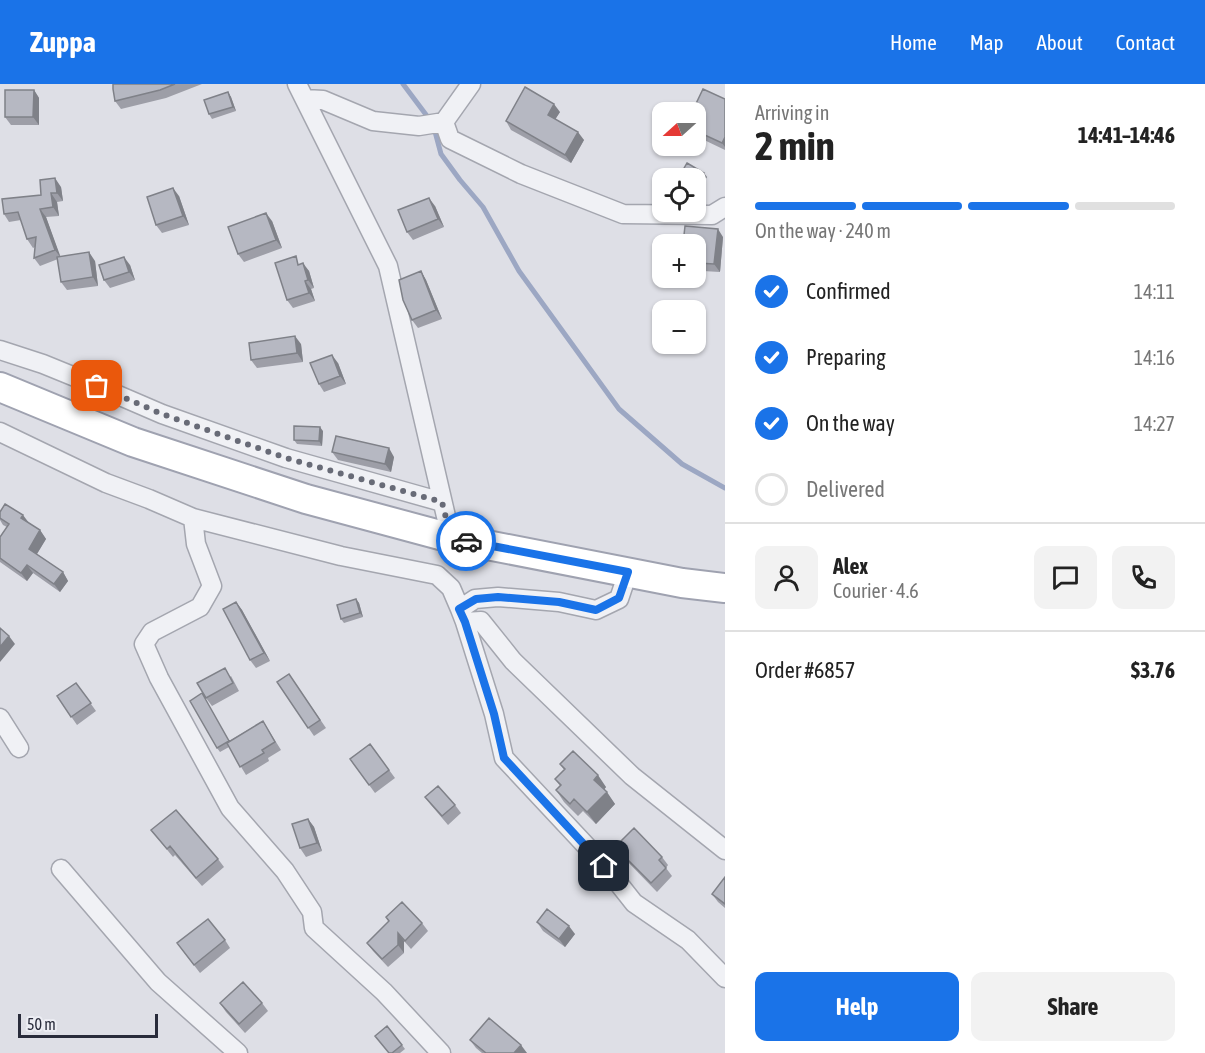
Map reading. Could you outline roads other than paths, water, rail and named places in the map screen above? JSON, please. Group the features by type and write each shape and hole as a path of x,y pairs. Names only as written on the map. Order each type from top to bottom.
{"main road":[{"path":"0,387 133,442 306,499 451,538 682,583 725,588"}],"street":[{"path":"301,92 373,121 419,126 444,122 471,84"},
{"path":"301,92 388,266 451,538"},
{"path":"444,122 450,139 521,174 622,214 712,215 725,207"},
{"path":"0,350 87,381 162,414 286,458 442,502"},
{"path":"0,432 106,483 193,518 341,556 437,575 451,588 462,616 494,714 504,758 604,866 634,903 688,940 725,978"},
{"path":"193,518 196,544 213,586 200,607 152,632 144,644 155,669 230,808 285,872 312,912 314,928 384,992 441,1053"},
{"path":"462,616 476,599 498,597 559,602 596,610 619,598 628,572"},
{"path":"462,616 481,621 513,661 632,776 725,850"},
{"path":"0,718 19,748"},
{"path":"61,869 158,982 238,1053"}],"waterway":[{"path":"403,84 433,124 441,154 483,207 519,271 619,409 682,464 725,488"}]}
